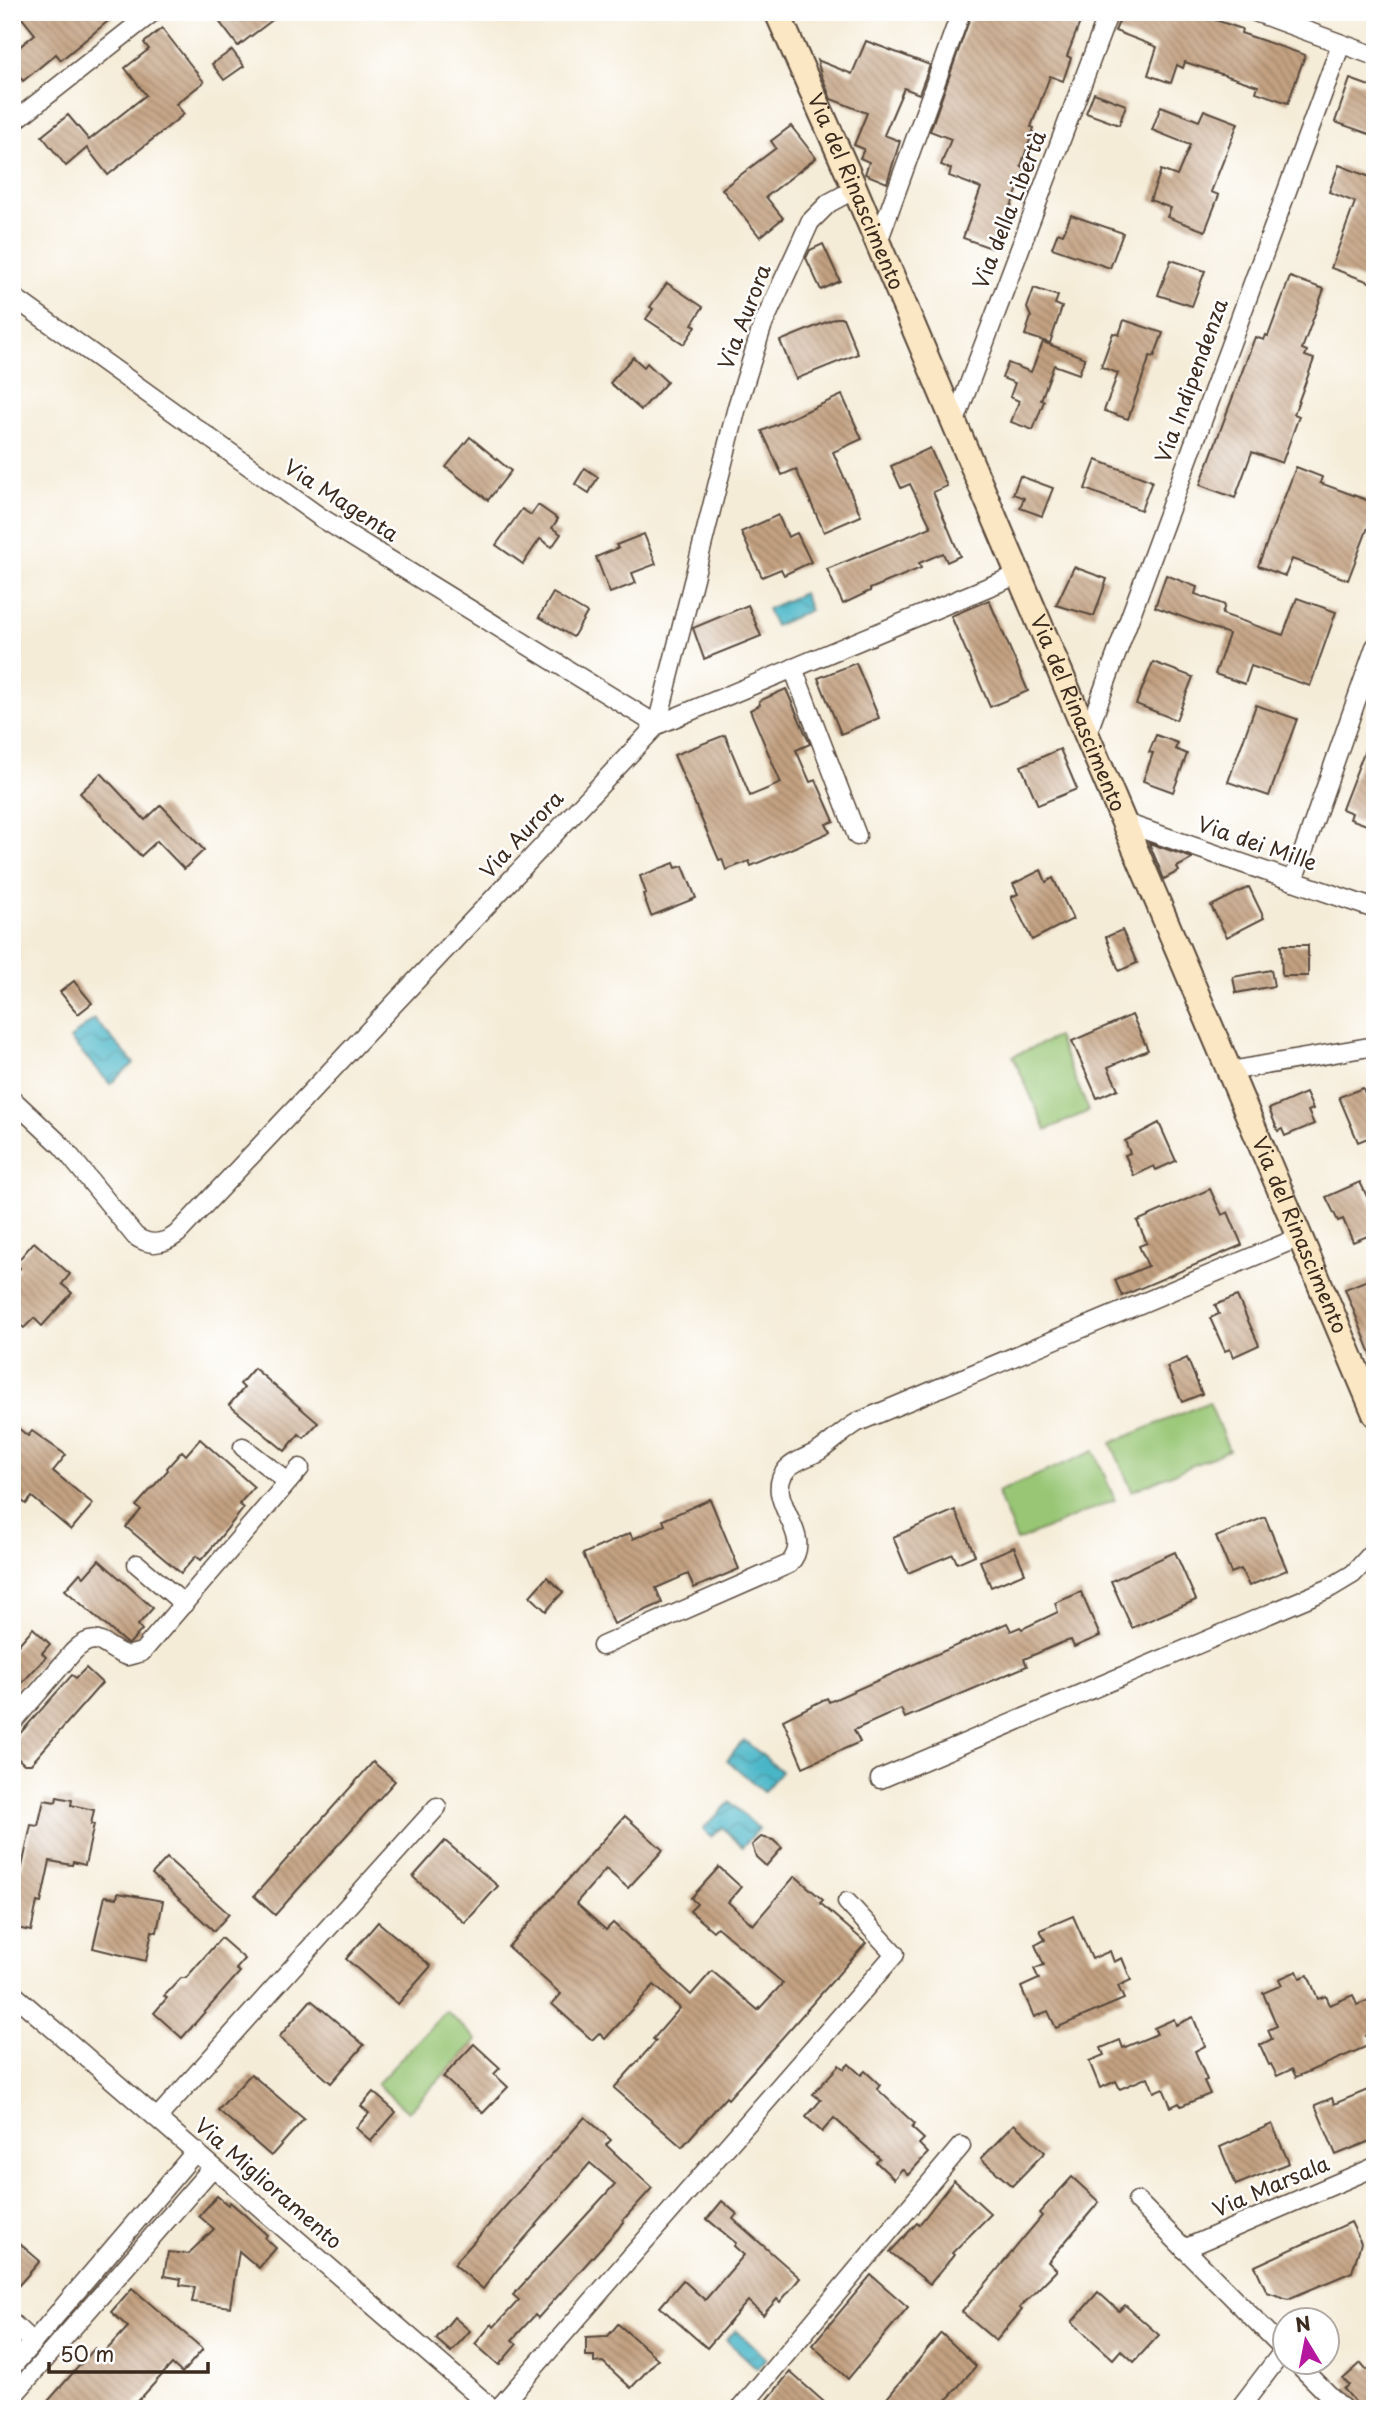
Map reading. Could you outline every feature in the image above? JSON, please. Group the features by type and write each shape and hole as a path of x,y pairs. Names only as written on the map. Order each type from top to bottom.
{"street":[{"path":"12,122 153,12"},
{"name":"Via del Rinascimento","path":"777,12 878,242 1375,1414"},
{"path":"878,242 961,12"},
{"name":"Via della Libertà","path":"954,424 1109,12"},
{"path":"1257,13 1375,56"},
{"name":"Via Indipendenza","path":"1087,734 1340,44"},
{"name":"Via Aurora","path":"12,1099 62,1146 135,1236 150,1243 167,1241 177,1234 657,725 737,407 759,335 810,222 829,203 855,189"},
{"name":"Via Magenta","path":"12,296 320,517 657,725"},
{"path":"657,725 1017,575"},
{"path":"1293,881 1375,647"},
{"path":"793,668 857,836"},
{"name":"Via dei Mille","path":"1125,823 1375,909"},
{"path":"1230,1071 1375,1046"},
{"path":"602,1646 789,1564 798,1548 795,1531 779,1493 783,1475 792,1465 819,1451 858,1422 1300,1237"},
{"path":"243,1447 288,1482"},
{"path":"12,1723 79,1646 100,1641 121,1654 137,1655 300,1468"},
{"path":"880,1779 1328,1589 1353,1574 1375,1550"},
{"path":"137,1564 184,1604"},
{"path":"157,2118 438,1807"},
{"path":"495,2409 895,1954 846,1902"},
{"name":"Via Miglioramento","path":"12,1993 495,2409"},
{"path":"740,2409 961,2146"},
{"path":"12,2367 196,2151"},
{"path":"12,2398 213,2167"},
{"name":"Via Marsala","path":"1184,2249 1375,2167"},
{"path":"1137,2202 1272,2337"},
{"path":"12,2323 33,2343"},
{"path":"1238,2409 1272,2372"},
{"path":"1311,2376 1343,2409"}],"green space":[{"path":"1057,1037 1089,1111 1046,1130 1013,1056"},
{"path":"1209,1402 1229,1450 1132,1491 1111,1443"},
{"path":"1094,1451 1115,1500 1017,1541 997,1492"},
{"path":"446,2011 477,2040 408,2112 377,2084"}],"water":[{"path":"803,593 810,610 775,626 767,609"},
{"path":"94,1019 134,1063 110,1084 70,1039"},
{"path":"744,1740 781,1771 764,1792 727,1760"},
{"path":"730,1802 759,1829 742,1847 722,1827 711,1837 703,1829"},
{"path":"736,2330 766,2358 757,2368 726,2340"}],"building":[{"path":"17,12 119,12 61,60 56,54 23,81 12,68 12,53 35,34"},
{"path":"212,12 283,12 238,46"},
{"path":"972,12 1084,12 1067,56 1071,58 1063,81 1050,76 1031,127 1034,128 1021,166 1026,168 997,242 994,240 991,248 963,238 981,188 949,176 951,169 941,165 951,139 930,131"},
{"path":"1123,12 1192,12 1242,29 1241,33 1305,55 1288,103 1256,92 1258,86 1185,62 1183,68 1177,65 1171,83 1148,75 1157,47 1115,31"},
{"path":"162,28 204,82 176,104 184,114 108,175 87,148 66,166 42,136 68,115 89,140 146,95 125,68 149,49 144,43"},
{"path":"866,41 930,65 919,94 904,88 884,135 900,141 887,183 865,174 869,162 860,158 864,149 854,145 867,113 831,99 817,60 852,74"},
{"path":"232,50 244,66 224,80 212,64"},
{"path":"1350,79 1375,88 1375,136 1335,122"},
{"path":"1094,93 1126,105 1119,125 1086,113"},
{"path":"1161,106 1199,121 1204,110 1238,123 1211,192 1219,195 1205,231 1167,217 1171,208 1150,200 1161,170 1177,176 1190,145 1152,130"},
{"path":"791,126 816,158 766,197 783,218 760,237 722,189 776,148 771,141"},
{"path":"1339,165 1375,179 1375,284 1331,268 1355,202 1329,192"},
{"path":"1071,215 1123,233 1110,268 1052,248 1058,232 1063,234"},
{"path":"823,244 840,281 821,290 806,258 810,250"},
{"path":"1171,260 1205,271 1192,306 1158,295"},
{"path":"1290,277 1324,289 1302,349 1307,351 1305,356 1314,359 1294,414 1299,416 1282,463 1252,452 1235,498 1200,485 1255,337 1264,340 1266,335 1268,336"},
{"path":"667,283 703,307 692,324 696,326 684,344 646,319 653,309 650,307"},
{"path":"1034,288 1058,296 1055,304 1062,307 1050,343 1025,335 1031,317 1027,308"},
{"path":"836,318 843,318 858,354 796,379 780,341"},
{"path":"1124,320 1163,333 1154,357 1150,356 1128,419 1104,411 1118,373 1101,367 1113,333 1119,335"},
{"path":"1043,342 1085,358 1079,374 1054,365 1033,430 1011,422 1019,401 1010,397 1015,383 1002,378 1008,363 1031,372"},
{"path":"633,357 644,367 647,363 667,382 641,410 610,383"},
{"path":"842,395 862,439 833,452 861,516 824,532 796,469 782,475 762,431"},
{"path":"470,437 511,471 488,500 446,467"},
{"path":"930,448 947,486 933,492 960,556 947,562 943,553 919,563 921,568 870,589 843,604 827,569 931,527 910,484 901,488 891,466"},
{"path":"1096,460 1152,481 1141,510 1085,489"},
{"path":"1296,467 1322,477 1320,483 1375,503 1348,580 1292,559 1285,576 1258,566"},
{"path":"585,468 598,477 589,493 575,484"},
{"path":"1020,476 1053,488 1042,516 1020,508 1024,498 1013,494"},
{"path":"538,505 558,519 552,528 561,534 552,547 540,539 523,564 496,545 522,509 531,515"},
{"path":"778,515 788,537 797,533 811,562 784,575 781,569 762,577 741,532"},
{"path":"644,534 656,564 632,573 636,583 610,593 596,557 618,548 616,545"},
{"path":"1074,567 1107,579 1094,616 1056,605"},
{"path":"1166,575 1197,587 1195,594 1225,605 1222,614 1283,635 1297,598 1336,612 1310,686 1251,666 1245,684 1215,674 1229,634 1155,607"},
{"path":"553,593 587,613 573,637 539,617"},
{"path":"989,600 1028,691 990,707 951,616"},
{"path":"748,605 761,636 704,659 693,628"},
{"path":"1153,662 1193,677 1176,720 1136,704"},
{"path":"856,663 879,718 841,734 818,678"},
{"path":"786,689 810,744 796,750 810,782 816,780 834,821 826,824 830,832 751,866 749,861 726,870 722,859 719,860 674,755 725,735 750,796 781,783 750,710 760,705 759,701"},
{"path":"1256,705 1297,719 1269,796 1228,782"},
{"path":"1373,729 1375,828 1350,819 1352,813 1342,809"},
{"path":"1156,735 1178,743 1175,749 1187,754 1173,792 1143,781 1153,753 1149,752"},
{"path":"1060,749 1077,789 1038,805 1021,766"},
{"path":"101,773 145,820 161,805 204,850 184,869 157,841 141,856 80,793"},
{"path":"1149,843 1192,859 1177,867 1179,871 1164,879"},
{"path":"674,863 676,868 683,866 696,898 651,916 640,876"},
{"path":"1041,870 1046,882 1053,878 1073,919 1032,940 1011,897 1018,894 1013,884"},
{"path":"1249,887 1264,918 1227,937 1211,906"},
{"path":"1122,930 1137,963 1119,971 1106,937"},
{"path":"1281,945 1308,945 1308,976 1282,976"},
{"path":"1271,970 1274,986 1236,993 1233,977"},
{"path":"74,981 92,1003 78,1014 60,992"},
{"path":"1132,1015 1148,1050 1108,1067 1118,1089 1097,1098 1072,1041"},
{"path":"1363,1088 1375,1117 1375,1135 1358,1142 1339,1097"},
{"path":"1306,1093 1313,1109 1308,1111 1314,1124 1285,1136 1282,1129 1278,1131 1269,1109"},
{"path":"1159,1123 1176,1161 1156,1170 1154,1166 1134,1176 1125,1155 1130,1153 1125,1141"},
{"path":"1360,1182 1375,1213 1375,1233 1353,1242 1343,1219 1338,1221 1326,1197"},
{"path":"1210,1189 1222,1215 1228,1212 1242,1245 1122,1296 1115,1280 1148,1266 1139,1246 1147,1243 1137,1221"},
{"path":"34,1242 70,1274 62,1284 72,1293 42,1326 34,1318 24,1328 12,1318 12,1276 20,1268 15,1264"},
{"path":"1375,1277 1375,1360 1374,1361 1345,1289"},
{"path":"1237,1296 1259,1345 1233,1357 1230,1349 1225,1351 1210,1318 1219,1314 1215,1305"},
{"path":"1187,1358 1202,1394 1182,1402 1167,1367"},
{"path":"254,1368 318,1423 304,1438 299,1434 285,1451 229,1405 244,1388 240,1384"},
{"path":"12,1423 28,1436 32,1431 66,1455 53,1471 93,1504 71,1530 32,1497 26,1504 12,1493"},
{"path":"200,1439 254,1487 239,1504 244,1508 214,1545 201,1560 196,1556 181,1573 126,1527 141,1510 136,1506 167,1468 182,1451 186,1455"},
{"path":"710,1499 739,1569 694,1588 688,1574 656,1588 662,1603 614,1624 583,1554 630,1533 633,1539 665,1525 663,1520"},
{"path":"955,1510 975,1555 957,1563 953,1554 908,1573 893,1537"},
{"path":"1265,1517 1287,1570 1249,1586 1241,1569 1231,1573 1216,1537"},
{"path":"1014,1547 1025,1573 991,1587 980,1561"},
{"path":"1175,1552 1196,1600 1132,1628 1111,1581"},
{"path":"99,1560 153,1608 138,1625 142,1630 130,1643 127,1644 65,1590 80,1573 84,1577"},
{"path":"547,1577 563,1592 546,1611 530,1596"},
{"path":"1081,1592 1100,1636 1074,1647 1071,1640 1061,1643 1024,1659 1027,1666 905,1718 901,1709 854,1730 860,1742 803,1767 783,1720 827,1698 829,1702 1007,1623 1011,1631 1020,1627 1022,1629 1058,1612 1055,1603"},
{"path":"33,1628 50,1644 42,1653 46,1657 12,1694 12,1652"},
{"path":"86,1668 102,1683 31,1764 24,1764 12,1753 19,1742 15,1739 72,1675 76,1678"},
{"path":"373,1762 395,1781 275,1915 254,1896"},
{"path":"57,1797 72,1800 71,1805 94,1810 91,1824 94,1824 85,1865 50,1861 41,1903 37,1902 31,1931 12,1927 12,1865 22,1867 31,1825 38,1826 44,1800 56,1802"},
{"path":"625,1816 663,1850 628,1888 606,1869 576,1903 606,1930 613,1923 691,1995 712,1971 758,2010 783,1983 717,1927 713,1931 690,1911 697,1904 691,1898 719,1867 741,1887 728,1902 753,1925 795,1876 823,1900 820,1903 866,1943 682,2147 614,2088 656,2041 653,2039 680,2008 654,1985 605,2039 599,2033 592,2040 552,2004 561,1994 508,1947"},
{"path":"761,1837 773,1840 782,1848 766,1866 756,1857 752,1845"},
{"path":"445,1841 498,1886 465,1923 413,1877"},
{"path":"167,1858 229,1914 214,1931 152,1874"},
{"path":"118,1893 163,1901 157,1932 152,1931 146,1961 93,1948 105,1896 117,1898"},
{"path":"1073,1916 1092,1959 1110,1951 1114,1962 1122,1958 1131,1980 1118,1986 1124,1999 1056,2028 1048,2011 1034,2017 1021,1987 1039,1979 1034,1969 1044,1965 1035,1945 1045,1940 1040,1930"},
{"path":"378,1922 431,1966 398,2004 346,1959"},
{"path":"221,1938 245,1959 236,1969 240,1972 182,2038 154,2013 167,1998 164,1996 181,1978 186,1978"},
{"path":"1297,1971 1300,1978 1308,1975 1318,1999 1326,1996 1330,2005 1353,1995 1357,2005 1369,2000 1375,2014 1375,2032 1366,2036 1370,2045 1296,2077 1292,2069 1277,2076 1260,2045 1272,2039 1268,2030 1277,2026 1263,1993 1282,1985 1279,1979"},
{"path":"311,2000 364,2045 331,2083 279,2037"},
{"path":"1193,2017 1205,2046 1195,2051 1210,2094 1181,2106 1179,2103 1171,2107 1163,2088 1154,2092 1148,2077 1120,2089 1116,2081 1100,2088 1089,2061 1104,2055 1101,2048 1120,2040 1123,2048 1157,2034 1154,2028 1174,2019 1176,2025"},
{"path":"474,2044 500,2068 494,2074 508,2087 483,2113 443,2077"},
{"path":"849,2064 861,2075 865,2071 880,2085 877,2089 915,2124 912,2128 924,2139 919,2144 928,2153 908,2175 902,2169 894,2179 876,2162 880,2159 834,2118 822,2132 806,2117 821,2100 813,2094 839,2065 844,2069"},
{"path":"251,2074 304,2119 271,2156 218,2110"},
{"path":"1375,2087 1375,2139 1336,2155 1315,2105 1332,2098 1334,2104"},
{"path":"373,2092 396,2112 371,2141 356,2128 369,2113 361,2106"},
{"path":"585,2117 611,2140 606,2145 652,2188 538,2318 535,2315 512,2340 517,2344 499,2365 475,2344 492,2324 494,2327 519,2300 513,2295 615,2184 590,2163 483,2289 454,2264"},
{"path":"1014,2124 1045,2152 1012,2186 981,2159"},
{"path":"1272,2124 1289,2163 1236,2185 1220,2147"},
{"path":"1072,2177 1099,2202 1048,2262 1057,2270 1019,2308 1022,2310 996,2341 962,2312 1042,2216 1039,2213"},
{"path":"954,2180 991,2214 952,2253 954,2255 930,2284 890,2252 917,2223 919,2225"},
{"path":"217,2196 228,2205 230,2202 245,2215 267,2235 265,2238 276,2248 259,2268 239,2251 230,2307 192,2302 195,2287 180,2285 181,2279 164,2276 168,2252 188,2254 214,2229 199,2216"},
{"path":"722,2201 737,2214 733,2219 800,2278 780,2302 777,2299 763,2315 748,2301 707,2348 660,2307 683,2280 705,2300 744,2255 734,2246 736,2243 707,2219"},
{"path":"1351,2222 1361,2243 1352,2272 1288,2299 1267,2292 1255,2266"},
{"path":"12,2237 40,2261 12,2293"},
{"path":"871,2275 908,2307 848,2379 812,2345"},
{"path":"132,2288 203,2349 182,2373 172,2364 131,2409 41,2409 95,2348 102,2355 128,2327 111,2312"},
{"path":"1098,2292 1119,2311 1125,2305 1159,2335 1134,2362 1121,2350 1113,2359 1072,2322"},
{"path":"454,2317 470,2331 451,2352 436,2339"},
{"path":"618,2324 658,2359 631,2388 603,2362 594,2363 594,2356 586,2356 586,2337 608,2336"},
{"path":"941,2333 976,2366 939,2409 878,2409"},
{"path":"1361,2363 1367,2370 1375,2364 1375,2409 1361,2409 1344,2389 1349,2385 1343,2379"},
{"path":"790,2372 832,2409 760,2409"}]}
